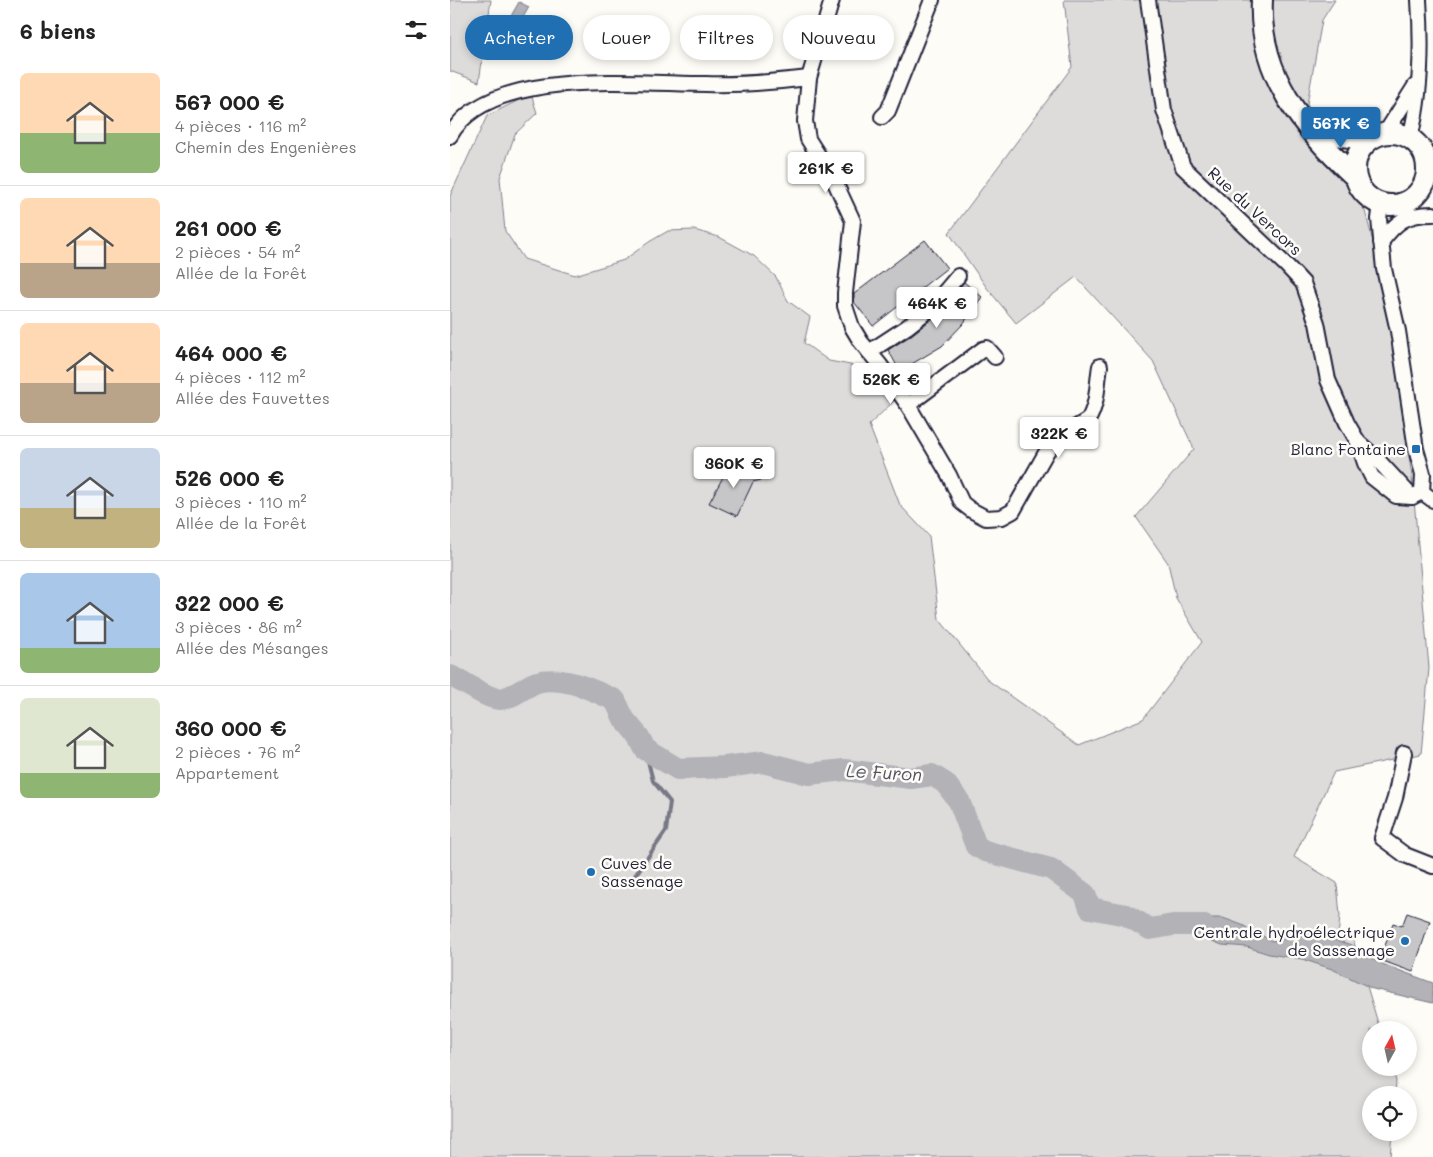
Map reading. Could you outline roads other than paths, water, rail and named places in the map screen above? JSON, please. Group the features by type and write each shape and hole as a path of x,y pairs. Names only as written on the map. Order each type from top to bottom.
{"main road":[{"path":"1262,0 1264,35 1270,63 1295,112 1354,177 1360,189 1369,199 1381,204 1397,205 1411,200 1433,197"},
{"path":"1295,112 1318,130 1348,138 1399,133 1410,138 1420,146 1429,160 1422,188 1411,200"},
{"path":"1354,177 1354,162 1360,149 1378,135"}],"street":[{"path":"832,0 808,78 806,128 808,139 834,180 853,221 845,306 852,327 908,405 949,475 962,504 986,518 1002,517 1013,511 1046,451 1056,439 1088,420 1094,406 1100,366"},
{"path":"882,117 888,111 932,0"},
{"name":"Rue du Vercors","path":"1148,0 1164,110 1183,167 1288,266 1303,283 1317,323 1328,380 1347,423 1358,442 1422,497"},
{"path":"1410,138 1415,119 1418,81 1419,0"},
{"path":"450,136 455,126 475,109 515,92 564,84 646,82 707,84 777,82 808,78"},
{"path":"1378,135 1418,81"},
{"path":"1381,204 1379,219 1384,269 1398,331 1416,449 1423,474 1422,497"},
{"path":"1381,242 1393,225 1416,214 1433,214"},
{"path":"869,352 906,328 931,308 958,276"},
{"path":"908,405 983,349 987,348 995,357"},
{"path":"1404,753 1394,798 1382,838 1405,855 1433,866"}],"waterway":[{"name":"Le Furon","path":"450,676 487,696 499,699 509,697 532,684 547,680 567,682 597,692 615,700 624,719 639,737 645,749 678,769 725,767 763,762 809,774 844,770 911,778 932,775 945,783 959,801 976,846 985,851 1051,869 1085,894 1090,908 1126,915 1150,929 1173,925 1204,925"},
{"path":"632,880 666,831 670,802 653,781 645,749"}],"place":[{"name":"Blanc Fontaine","path":"1416,449"},
{"name":"Cuves de Sassenage","path":"591,872"},
{"name":"Centrale hydroélectrique de Sassenage","path":"1405,941"}]}
